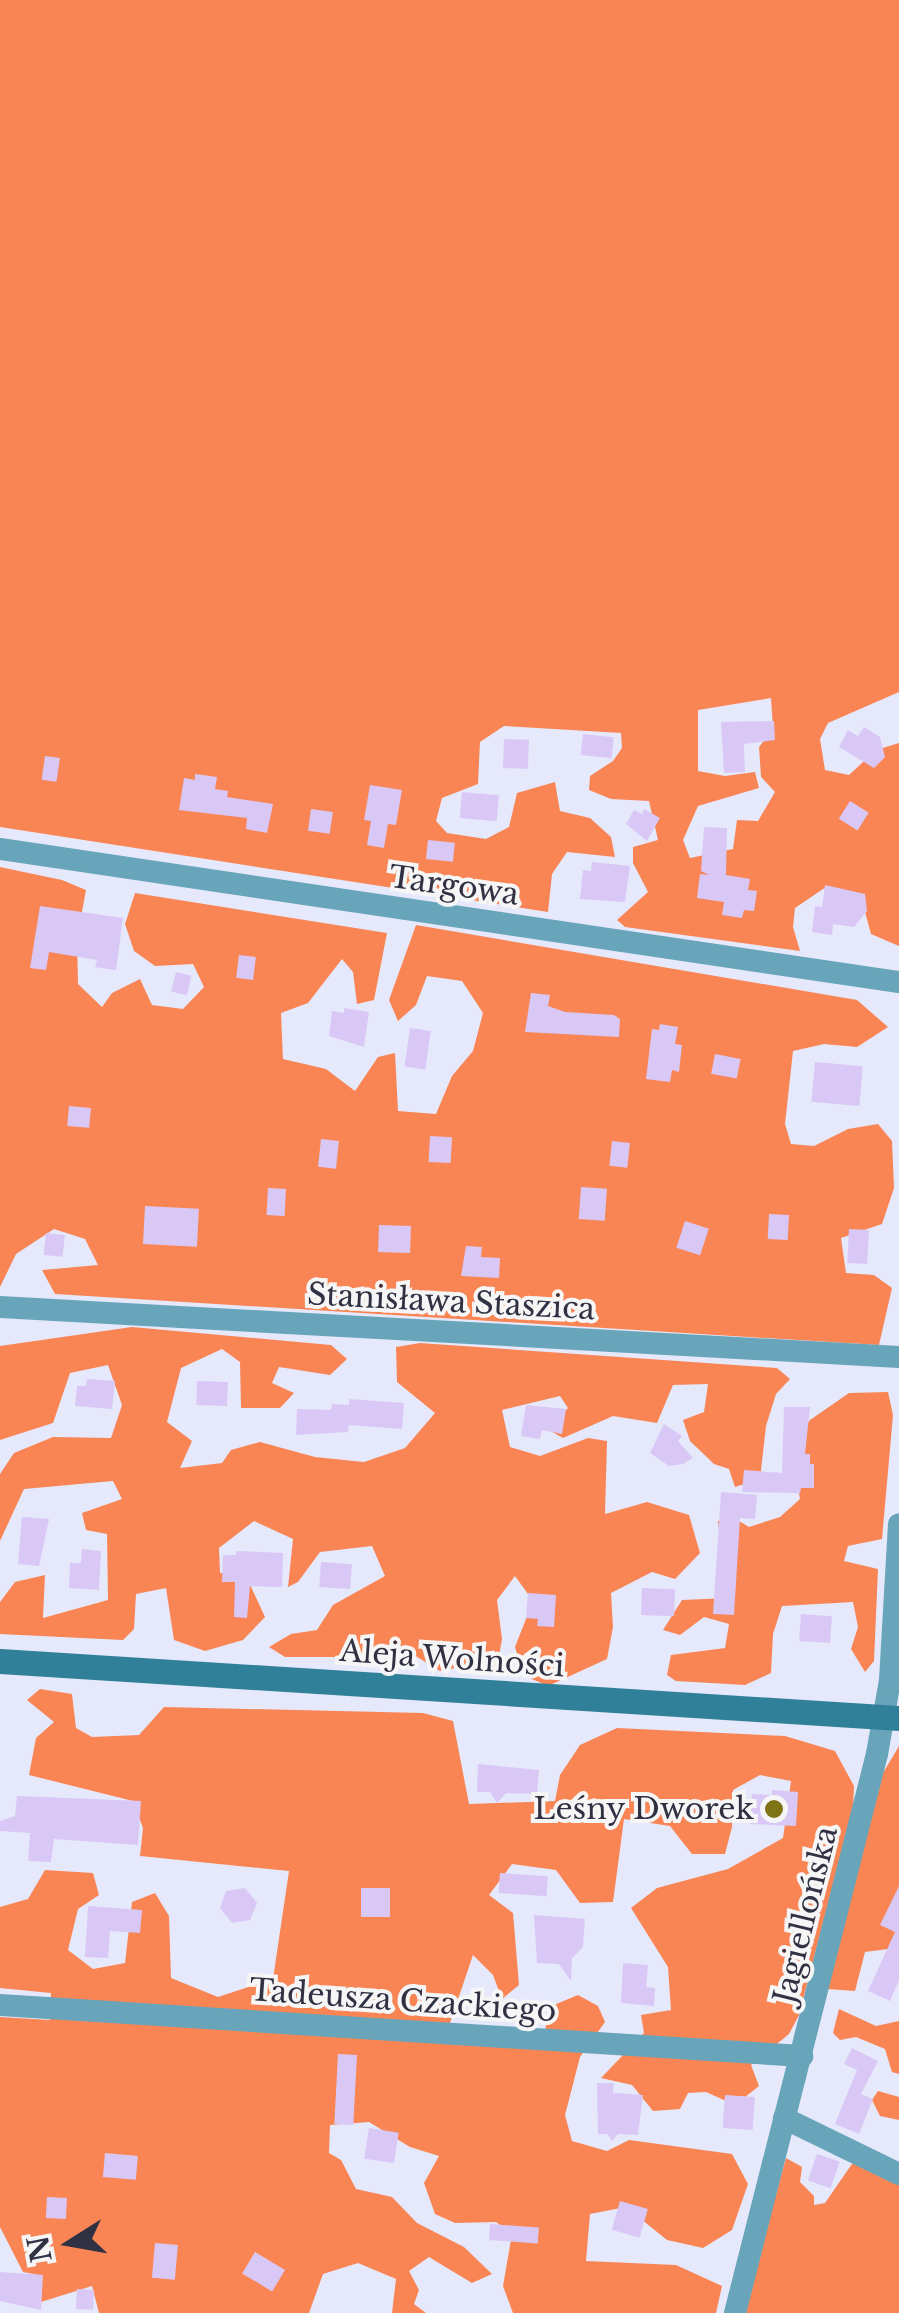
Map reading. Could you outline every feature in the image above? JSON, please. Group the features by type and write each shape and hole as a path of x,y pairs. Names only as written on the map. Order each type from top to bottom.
{"street":[{"name":"Targowa","path":"0,849 899,982"},
{"name":"Stanisława Staszica","path":"0,1307 899,1357"},
{"name":"Jagiellońska","path":"742,2310 784,2118 891,1720 899,1524"},
{"name":"Aleja Wolności","path":"0,1661 891,1720"},
{"name":"Tadeusza Czackiego","path":"0,2005 802,2056"},
{"path":"784,2118 899,2174"}],"shaded area":[{"path":"0,0 899,0 899,692 828,723 820,739 825,770 849,775 876,750 899,743 899,946 871,934 862,901 826,887 795,908 793,927 800,951 625,927 617,920 648,892 633,863 633,847 658,840 649,801 611,799 589,790 590,776 613,761 622,748 621,733 504,726 480,742 478,784 442,798 436,821 447,833 486,839 509,827 517,793 555,782 560,811 590,818 611,837 615,857 567,852 552,874 548,912 0,827","holes":["771,698 773,729 759,747 761,777 775,792 758,821 737,820 733,849 690,858 683,840 698,806 759,788 755,772 725,776 698,771 698,710"]},
{"path":"0,867 62,880 86,890 77,939 78,984 102,1007 112,993 140,979 152,1005 183,1009 204,987 193,964 155,966 134,951 125,924 135,893 387,933 374,1000 357,1004 353,972 342,959 308,1003 281,1013 283,1059 326,1069 355,1091 378,1057 395,1053 398,1111 436,1114 452,1076 473,1051 483,1013 462,981 427,976 416,1005 398,1021 389,1000 416,925 857,1000 888,1027 857,1047 824,1044 793,1051 785,1124 791,1144 814,1146 848,1129 878,1124 892,1141 894,1188 882,1224 841,1238 846,1273 874,1275 892,1288 879,1345 55,1294 42,1270 98,1265 85,1239 54,1229 16,1254 0,1287"},
{"path":"132,1327 331,1345 347,1359 330,1375 279,1367 272,1383 294,1393 280,1408 241,1408 240,1362 222,1349 181,1368 167,1422 192,1441 180,1468 222,1463 231,1450 260,1442 315,1457 364,1462 405,1448 435,1413 397,1382 396,1347 420,1343 777,1368 790,1379 776,1394 766,1426 760,1479 735,1487 729,1469 714,1464 690,1441 683,1420 704,1412 708,1384 673,1385 657,1423 613,1416 563,1438 547,1429 568,1408 560,1396 502,1410 510,1447 540,1456 588,1438 607,1441 605,1514 647,1502 689,1515 700,1553 675,1579 652,1572 611,1593 613,1627 607,1659 548,1686 523,1675 515,1647 533,1601 515,1576 497,1600 502,1639 497,1668 471,1665 440,1671 393,1642 370,1657 285,1657 269,1647 291,1634 317,1630 333,1605 385,1576 372,1546 320,1552 298,1582 288,1587 293,1539 254,1521 219,1548 220,1573 246,1576 265,1617 243,1640 205,1651 174,1640 166,1588 136,1594 134,1629 123,1640 0,1634 0,1602 15,1582 45,1575 43,1618 108,1600 107,1534 86,1530 82,1513 122,1499 113,1481 24,1489 0,1541 0,1474 14,1453 53,1437 111,1438 122,1405 108,1365 70,1373 53,1423 0,1440 0,1346"},
{"path":"888,1392 893,1415 882,1539 848,1546 844,1561 878,1569 874,1661 865,1672 851,1649 858,1627 853,1602 782,1606 773,1634 771,1673 745,1685 676,1681 667,1675 671,1655 725,1648 729,1624 704,1617 680,1635 663,1630 682,1600 727,1598 718,1521 734,1518 749,1527 780,1517 800,1499 791,1444 810,1420 849,1393"},
{"path":"40,1689 72,1694 76,1728 92,1737 139,1735 164,1707 423,1713 453,1721 469,1804 555,1801 560,1775 580,1745 617,1728 785,1736 835,1751 854,1786 853,1808 799,2015 789,2034 751,2065 759,2086 735,2105 706,2092 688,2093 680,2109 653,2111 632,2085 601,2078 644,2033 641,2015 671,2010 668,1967 631,1908 657,1888 728,1869 783,1838 791,1781 760,1775 733,1790 732,1827 725,1854 692,1854 670,1826 624,1819 613,1902 580,1903 556,1870 512,1864 489,1895 513,1913 519,1985 502,1999 493,1975 473,1955 450,2023 542,2050 549,2007 578,1995 598,2006 605,2022 580,2057 565,2115 572,2141 607,2151 629,2140 732,2154 748,2184 732,2230 703,2248 667,2240 626,2207 590,2214 586,2261 676,2265 722,2286 716,2313 513,2313 503,2286 512,2234 496,2222 455,2223 435,2214 424,2183 439,2156 410,2147 369,2122 330,2125 329,2153 341,2160 356,2189 392,2197 417,2223 464,2247 492,2274 472,2283 429,2257 409,2271 419,2290 414,2304 426,2313 392,2313 396,2279 358,2263 323,2274 309,2313 99,2313 92,2286 41,2302 39,2275 23,2272 0,2227 0,2017 50,2020 51,1993 0,1988 0,1907 28,1899 45,1870 93,1873 99,1895 78,1909 68,1950 93,1969 125,1963 132,1902 155,1893 169,1916 171,1978 218,1997 273,1979 289,1871 140,1856 143,1828 133,1801 29,1775 36,1738 54,1722 27,1700"},
{"path":"899,1746 899,1955 888,1949 865,1952 855,1991 827,1989 883,1773"},
{"path":"839,2009 876,2026 899,2021 899,2074 892,2072 885,2049 856,2037 840,2040 833,2033"},
{"path":"878,2091 899,2097 899,2120 880,2116 872,2100"},
{"path":"786,2158 802,2167 800,2182 814,2196 814,2205 825,2203 854,2161 899,2184 899,2313 743,2313"}],"building":[{"path":"774,721 775,740 744,744 745,772 724,773 721,722"},
{"path":"864,727 880,737 885,757 874,768 839,747 848,730 858,736"},
{"path":"583,734 614,737 612,758 581,755"},
{"path":"504,739 529,740 528,769 503,768"},
{"path":"45,756 60,758 57,782 42,780"},
{"path":"195,774 217,777 215,789 228,791 227,797 273,804 267,833 246,829 247,818 179,810 184,778 195,780"},
{"path":"370,785 402,790 396,825 388,824 384,848 367,845 371,821 364,820"},
{"path":"462,792 499,795 497,821 460,818"},
{"path":"850,801 869,813 858,830 839,819"},
{"path":"311,809 333,812 330,834 308,831"},
{"path":"644,809 660,818 647,841 626,824 634,810 642,814"},
{"path":"704,827 727,828 726,875 750,879 748,890 757,891 754,911 744,910 742,918 722,915 724,902 697,898 700,874 709,875 701,871"},
{"path":"428,840 455,843 453,862 426,859"},
{"path":"592,862 630,866 625,902 580,899 583,870 591,871"},
{"path":"825,885 865,894 867,911 854,927 833,924 832,935 812,932 815,906 822,907"},
{"path":"40,906 123,918 116,970 95,967 97,960 49,952 46,970 30,968"},
{"path":"239,955 256,957 253,980 236,978"},
{"path":"176,972 192,976 187,995 171,991"},
{"path":"531,993 550,995 548,1006 565,1012 614,1015 620,1019 619,1037 525,1032"},
{"path":"344,1008 369,1012 364,1047 329,1036 332,1011 344,1013"},
{"path":"660,1024 678,1027 675,1044 682,1045 679,1072 672,1070 670,1082 646,1079 652,1029 659,1030"},
{"path":"410,1028 431,1031 425,1070 405,1067"},
{"path":"715,1054 741,1059 737,1079 711,1074"},
{"path":"815,1062 863,1066 859,1106 812,1102"},
{"path":"69,1106 91,1108 89,1128 67,1126"},
{"path":"430,1136 452,1137 451,1163 429,1162"},
{"path":"321,1139 339,1141 336,1169 318,1167"},
{"path":"612,1141 630,1143 627,1168 609,1166"},
{"path":"581,1187 607,1189 605,1221 579,1219"},
{"path":"268,1188 286,1189 285,1216 267,1215"},
{"path":"145,1206 199,1209 197,1247 143,1244"},
{"path":"769,1214 789,1215 788,1240 768,1239"},
{"path":"685,1221 709,1229 700,1255 676,1248"},
{"path":"379,1225 411,1226 410,1253 378,1252"},
{"path":"849,1229 869,1230 867,1264 847,1263"},
{"path":"46,1233 65,1235 63,1257 44,1255"},
{"path":"466,1246 482,1247 481,1257 500,1258 499,1278 461,1276"},
{"path":"87,1379 115,1381 112,1409 75,1406 77,1386 86,1386"},
{"path":"197,1381 228,1382 227,1406 196,1405"},
{"path":"349,1399 404,1403 402,1429 349,1425 348,1432 296,1435 297,1409 331,1410 332,1404 349,1405"},
{"path":"526,1405 566,1409 562,1434 542,1430 540,1439 521,1436"},
{"path":"784,1407 810,1407 805,1454 810,1454 810,1464 814,1464 814,1488 801,1488 800,1493 742,1492 744,1470 782,1473"},
{"path":"664,1424 682,1436 678,1441 693,1458 669,1466 650,1453"},
{"path":"721,1492 757,1495 755,1519 740,1518 734,1615 713,1614"},
{"path":"22,1517 49,1519 39,1566 18,1564"},
{"path":"82,1549 101,1551 99,1590 69,1588 70,1563 81,1563"},
{"path":"237,1551 283,1553 282,1587 250,1586 247,1618 234,1617 235,1582 222,1582 223,1555 236,1555"},
{"path":"321,1562 352,1564 350,1589 319,1587"},
{"path":"642,1588 675,1589 674,1616 641,1615"},
{"path":"528,1593 556,1595 554,1627 537,1626 538,1619 526,1618"},
{"path":"801,1614 832,1616 830,1643 799,1641"},
{"path":"478,1764 539,1770 537,1794 506,1793 497,1803 490,1792 477,1792"},
{"name":"Leśny Dworek","path":"772,1790 798,1792 796,1826 750,1824 752,1794 772,1795"},
{"path":"17,1796 141,1801 138,1845 54,1839 51,1862 28,1861 30,1833 0,1831 0,1821 15,1816"},
{"path":"500,1873 548,1876 546,1896 499,1893"},
{"path":"899,1886 899,1980 890,2001 868,1991 895,1932 880,1925"},
{"path":"245,1888 257,1903 250,1920 232,1923 220,1908 226,1891"},
{"path":"361,1888 390,1888 390,1917 361,1917"},
{"path":"88,1906 142,1910 140,1933 110,1931 108,1958 85,1957"},
{"path":"534,1915 585,1919 583,1947 572,1958 571,1981 559,1964 537,1963"},
{"path":"623,1963 648,1965 646,1987 655,1988 654,2006 621,2003"},
{"path":"852,2048 878,2061 861,2094 873,2099 859,2134 835,2124 857,2070 844,2064"},
{"path":"338,2054 357,2055 353,2125 334,2124"},
{"path":"597,2083 614,2083 613,2093 643,2095 638,2135 618,2134 612,2141 607,2134 598,2134"},
{"path":"725,2095 755,2097 753,2130 723,2128"},
{"path":"369,2128 399,2133 394,2163 364,2159"},
{"path":"105,2153 138,2156 136,2180 103,2177"},
{"path":"817,2154 840,2162 831,2188 808,2180"},
{"path":"47,2197 67,2198 66,2219 46,2218"},
{"path":"620,2201 648,2209 640,2238 612,2230"},
{"path":"490,2224 539,2227 538,2243 489,2240"},
{"path":"155,2243 178,2245 175,2280 152,2278"},
{"path":"255,2252 285,2270 272,2291 242,2273"},
{"path":"0,2272 43,2275 41,2310 0,2301"},
{"path":"77,2289 94,2290 93,2310 76,2309"}],"place":[{"name":"Leśny Dworek","path":"774,1809"}]}
